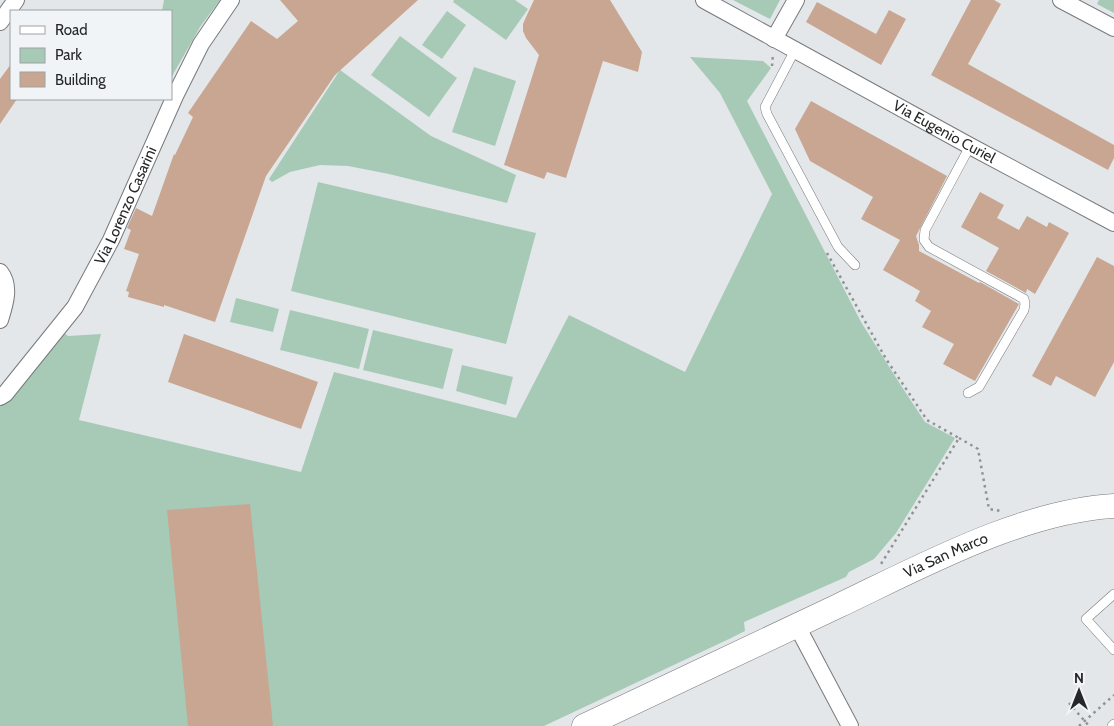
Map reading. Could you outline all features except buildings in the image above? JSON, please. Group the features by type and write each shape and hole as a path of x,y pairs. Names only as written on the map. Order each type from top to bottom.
{"main road":[{"name":"Via San Marco","path":"584,726 899,577 1009,529 1066,513 1111,510"}],"street":[{"path":"0,22 16,0"},
{"name":"Via Lorenzo Casarini","path":"0,397 5,394 30,365 75,307 111,240 174,96 201,44 231,0"},
{"name":"Via Eugenio Curiel","path":"704,0 1114,223"},
{"path":"774,39 796,0"},
{"path":"1061,0 1114,28"},
{"path":"0,272 5,279 7,297 0,320"},
{"path":"797,626 850,726"}],"lane":[{"path":"795,50 765,106 767,114 838,247 855,265"},
{"path":"968,393 979,387 1024,310 1025,304 1024,299 929,247 924,240 925,230 970,146"},
{"path":"1114,594 1086,619 1114,650"}],"path":[{"path":"772,70 774,39"},
{"path":"823,246 886,359 928,420 978,449 989,509 1005,512"},
{"path":"881,565 959,438"},
{"path":"1079,726 1114,695"},
{"path":"1069,703 1089,726"}],"green space":[{"path":"164,0 220,0 200,27 172,76 172,10 162,10"},
{"path":"454,0 515,0 528,9 506,40 453,2"},
{"path":"733,0 780,0 770,19"},
{"path":"1099,0 1114,0 1114,13 1097,4"},
{"path":"447,11 466,25 442,59 422,45"},
{"path":"400,36 457,78 429,117 371,75"},
{"path":"690,57 763,61 771,68 747,101 861,322 925,422 955,438 896,533 874,559 849,572 846,577 744,622 745,631 544,726 0,726 0,406 19,387 63,332 68,336 101,334 79,420 301,472 334,372 516,418 569,315 685,372 772,194 720,93"},
{"path":"474,67 516,81 495,146 452,132"},
{"path":"340,70 431,136 516,175 507,203 389,174 348,166 320,165 290,172 272,182 269,179"},
{"path":"318,182 536,233 506,344 291,291"},
{"path":"236,298 279,309 273,332 230,322"},
{"path":"290,310 369,329 359,369 280,350"},
{"path":"373,330 453,349 443,389 363,370"},
{"path":"462,365 513,377 506,405 456,391"}]}
